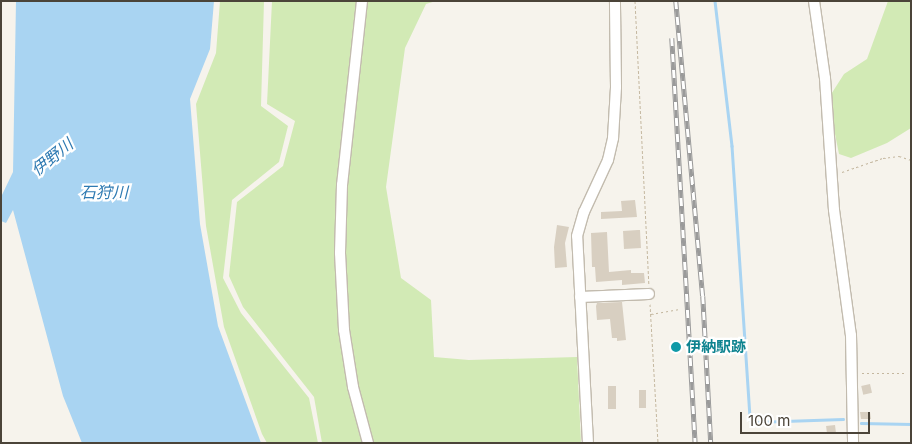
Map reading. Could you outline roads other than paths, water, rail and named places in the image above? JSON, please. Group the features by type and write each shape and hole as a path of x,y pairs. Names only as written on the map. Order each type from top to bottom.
{"street":[{"path":"362,1 342,185 340,253 344,330 353,386 368,443"},
{"path":"588,443 577,236 584,212 608,160 613,138 616,87 615,1"},
{"path":"814,1 825,78 831,173 848,302 853,443"},
{"path":"580,297 650,294"}],"water":[{"name":"石狩川","path":"16,1 214,1 210,49 190,99 200,224 218,326 261,443 82,443 63,396 13,210 6,223 1,221 1,197 13,172"}],"waterway":[{"path":"715,1 732,146 750,419 756,422 843,419"},
{"path":"861,423 911,424"}],"railway":[{"path":"676,1 703,296 711,443"},
{"path":"672,38 695,443"}],"place":[{"name":"伊納駅跡","path":"676,347"}],"water label":[{"name":"伊野川","path":"52,157"}]}
